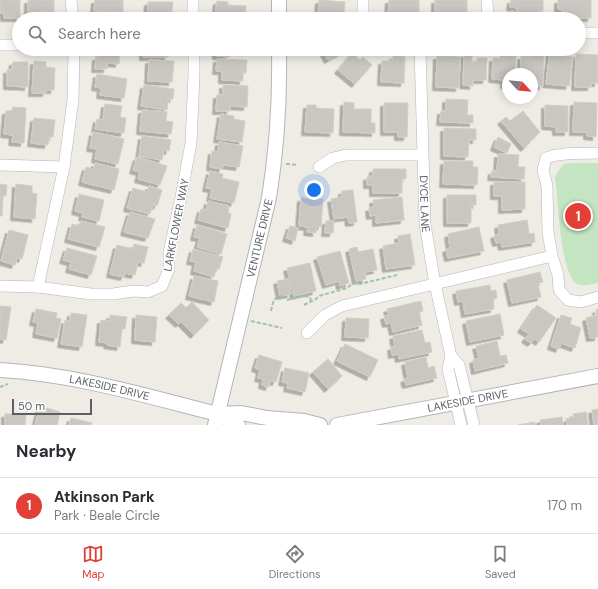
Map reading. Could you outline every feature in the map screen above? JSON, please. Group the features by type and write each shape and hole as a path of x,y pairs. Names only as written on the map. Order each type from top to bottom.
{"street":[{"path":"71,0 72,12"},
{"path":"193,0 193,12"},
{"path":"279,0 279,12"},
{"path":"363,0 363,12"},
{"path":"487,0 488,12"},
{"path":"586,33 598,33"},
{"path":"0,46 12,45"},
{"path":"38,287 64,167 73,100 74,56"},
{"name":"LARKFLOWER WAY","path":"0,286 38,287 91,294 113,294 133,291 148,292 162,286 169,269 169,252 191,143 194,56"},
{"name":"VENTURE DRIVE","path":"216,420 269,198 275,162 279,109 279,56"},
{"name":"DYCE LANE","path":"420,56 425,224 435,284 451,356 459,365 463,402"},
{"path":"598,153 557,154 546,158 543,170 547,186 548,232 552,256 558,275 559,290 568,300 581,302 598,297"},
{"path":"319,167 333,158 346,155 422,154"},
{"path":"0,165 64,167"},
{"path":"306,333 325,315 342,306 552,256"},
{"name":"LAKESIDE DRIVE","path":"0,370 80,380 216,420 238,425"},
{"name":"LAKESIDE DRIVE","path":"337,425 598,376"},
{"path":"461,425 463,402"},
{"path":"463,402 474,425"},
{"name":"LAKESIDE DRIVE","path":"216,420 241,412 266,418 304,421 320,425"}],"path":[{"path":"304,305 319,296 347,288 353,283 360,284 397,275"},
{"path":"271,311 273,300 286,295"},
{"path":"287,300 302,296 310,297 311,301"},
{"path":"240,319 282,328"},
{"path":"0,387 8,384"}],"green space":[{"path":"598,163 598,283 587,285 577,284 571,277 563,251 561,234 555,177 564,164"}],"building":[{"path":"0,0 20,0 20,12 12,12 12,18 4,18 4,13 0,13"},
{"path":"28,0 54,0 54,12 28,12"},
{"path":"95,0 123,0 123,12 94,11"},
{"path":"319,0 345,2 344,12 318,12"},
{"path":"389,0 419,0 419,12 388,12"},
{"path":"435,0 467,0 467,12 435,12"},
{"path":"511,0 543,0 543,11 540,12 517,12 517,8 510,7"},
{"path":"558,0 591,0 591,18 586,18 586,12 562,12 562,9 558,9"},
{"path":"217,1 228,2 228,5 246,6 246,12 216,12"},
{"path":"148,2 173,2 172,12 147,12"},
{"path":"598,55 598,83 591,83 591,87 575,87 576,56"},
{"path":"120,56 119,64 107,63 107,69 95,69 96,57"},
{"path":"143,56 168,56 168,57"},
{"path":"326,56 335,56 328,60"},
{"path":"350,56 355,56 360,60 363,57 372,65 355,84 338,70"},
{"path":"393,56 405,57 404,83 381,82 382,61 393,61"},
{"path":"437,56 460,57 459,88 436,87"},
{"path":"464,56 472,56 472,62 477,62 477,58 487,58 486,80 473,80 473,86 463,85"},
{"path":"516,56 515,68 502,68 502,80 492,79 493,58"},
{"path":"521,56 544,56 543,86 538,86 538,68 521,68"},
{"path":"549,56 573,57 569,86 546,84"},
{"path":"217,59 247,60 246,73 243,73 243,81 222,80 222,71 216,71"},
{"path":"149,60 174,61 172,82 148,81"},
{"path":"34,61 46,62 46,67 55,68 54,90 46,90 46,93 32,93"},
{"path":"13,62 28,62 28,87 7,86 7,70 12,70"},
{"path":"97,74 127,79 124,98 100,95 101,88 95,87"},
{"path":"144,85 174,89 173,99 168,99 167,110 141,106"},
{"path":"223,85 248,86 247,107 230,106 230,111 216,111 217,95 223,95"},
{"path":"446,99 468,100 467,115 473,115 473,123 440,122 441,111 446,111"},
{"path":"344,102 354,103 354,109 371,109 371,123 375,123 375,133 343,132"},
{"path":"574,102 597,103 596,137 587,136 587,132 573,132"},
{"path":"384,103 408,103 407,137 398,137 398,132 384,132"},
{"path":"105,104 122,106 120,117 126,118 124,133 95,129 97,119 103,120"},
{"path":"307,105 316,105 316,108 334,109 333,133 305,132"},
{"path":"545,105 568,106 568,132 556,132 556,127 545,126"},
{"path":"13,107 26,108 24,143 12,142 13,135 4,134 6,111 12,111"},
{"path":"142,110 167,112 166,121 173,122 171,134 140,131"},
{"path":"523,111 540,132 524,148 501,121 506,117 510,121"},
{"path":"221,114 234,116 234,119 245,121 242,142 217,139"},
{"path":"34,118 55,120 53,137 49,137 48,145 31,143"},
{"path":"444,128 476,129 476,140 469,140 468,157 444,156"},
{"path":"93,132 124,139 118,164 95,159 97,149 90,148"},
{"path":"142,136 171,140 169,151 164,150 162,160 139,156"},
{"path":"498,137 511,144 507,153 494,147"},
{"path":"219,142 243,146 239,167 223,165 222,169 210,167 212,151 218,152"},
{"path":"498,154 519,155 518,167 525,167 524,179 491,177 492,171 497,171"},
{"path":"137,157 167,166 160,185 138,179 140,172 133,170"},
{"path":"444,161 473,161 473,167 478,167 477,185 443,184"},
{"path":"95,163 119,169 114,190 82,182 86,167 93,169"},
{"path":"373,169 406,169 406,179 402,179 402,193 373,193 373,185 367,185 367,177 373,176"},
{"path":"210,171 223,174 222,178 239,182 234,203 210,198 212,189 206,188"},
{"path":"494,182 525,182 525,209 502,210 502,196 494,196"},
{"path":"0,184 7,185 6,196 3,196 2,216 0,216"},
{"path":"16,184 32,186 32,193 37,194 35,219 14,217"},
{"path":"149,186 162,190 157,206 153,204 150,214 127,208 133,188 147,192"},
{"path":"353,190 357,222 349,223 348,217 334,219 331,199 342,197 342,191"},
{"path":"79,194 104,200 99,221 82,217 83,213 75,211"},
{"path":"447,195 476,195 476,205 471,205 471,223 447,223"},
{"path":"402,197 404,220 376,223 376,215 370,216 369,208 374,207 373,200"},
{"path":"301,198 323,199 321,227 316,226 316,233 307,232 308,227 299,226"},
{"path":"208,201 229,206 228,213 231,214 228,228 198,220 201,209 206,210"},
{"path":"130,212 155,219 148,238 124,232"},
{"path":"527,220 529,234 534,233 535,242 502,247 501,242 496,243 494,235 499,234 498,225"},
{"path":"81,221 105,227 99,247 68,239 72,224 79,226"},
{"path":"326,221 334,221 333,233 325,233"},
{"path":"197,225 227,234 221,254 197,247 200,238 194,237"},
{"path":"290,226 298,228 295,241 286,238"},
{"path":"479,227 484,251 448,258 446,249 450,248 448,234"},
{"path":"9,230 28,235 22,259 17,257 15,265 1,261"},
{"path":"410,234 415,265 386,269 383,246 399,243 398,236"},
{"path":"134,244 148,247 144,263 138,262 135,275 125,273 124,277 110,274 117,245 133,249"},
{"path":"357,247 358,252 373,249 377,270 365,272 366,279 356,281 349,249"},
{"path":"67,248 97,256 91,275 69,269 71,262 63,260"},
{"path":"193,249 223,257 219,269 216,268 214,277 194,271 196,262 190,261"},
{"path":"340,251 349,283 340,286 339,281 326,285 317,257"},
{"path":"310,263 316,291 294,296 287,268"},
{"path":"540,272 543,282 538,283 541,297 512,303 507,280"},
{"path":"194,276 218,281 214,302 189,296"},
{"path":"288,279 291,294 280,296 277,281"},
{"path":"490,285 491,291 496,290 497,298 493,299 494,309 465,314 463,301 458,302 456,291"},
{"path":"421,301 423,311 419,312 422,325 393,332 391,323 386,324 384,316 389,315 387,309"},
{"path":"192,302 209,320 194,335 181,322 179,324 169,315 181,303 186,308"},
{"path":"537,305 556,318 539,342 535,339 531,343 525,339 529,334 521,329"},
{"path":"0,306 11,307 6,340 0,339"},
{"path":"36,309 57,313 56,318 61,319 57,338 36,334 38,323 33,322"},
{"path":"598,309 598,337 590,338 586,318 597,315 596,310"},
{"path":"71,313 87,315 82,347 61,344 65,320 70,321"},
{"path":"500,314 504,335 470,342 466,321"},
{"path":"110,315 127,317 125,329 122,328 120,347 99,342 101,320 110,321"},
{"path":"136,315 157,317 155,342 135,340"},
{"path":"561,315 572,318 570,324 581,328 575,348 561,343 559,349 551,346"},
{"path":"346,318 369,319 368,338 345,337"},
{"path":"422,330 425,343 430,342 432,352 399,359 398,354 392,355 391,347 395,346 393,336"},
{"path":"497,341 500,356 506,355 508,363 475,371 473,360 479,358 476,346"},
{"path":"345,344 378,360 370,377 337,361"},
{"path":"259,355 282,362 276,382 270,381 269,387 262,385 263,379 258,378 260,370 255,368"},
{"path":"426,357 428,368 434,366 437,378 406,385 404,379 408,378 405,362"},
{"path":"328,359 342,376 328,389 313,372"},
{"path":"285,368 309,373 305,392 287,388 288,383 282,382"},
{"path":"40,406 60,412 57,425 35,425"},
{"path":"598,409 598,425 594,425 592,410"},
{"path":"586,412 588,425 567,425 566,419 574,417 573,414"},
{"path":"5,414 26,414 25,425 5,425"},
{"path":"562,417 563,425 541,425 540,420"},
{"path":"71,418 92,423 91,425 69,425"},
{"path":"535,422 535,425 518,425"}],"place":[{"name":"Atkinson Park","path":"578,216"}]}
